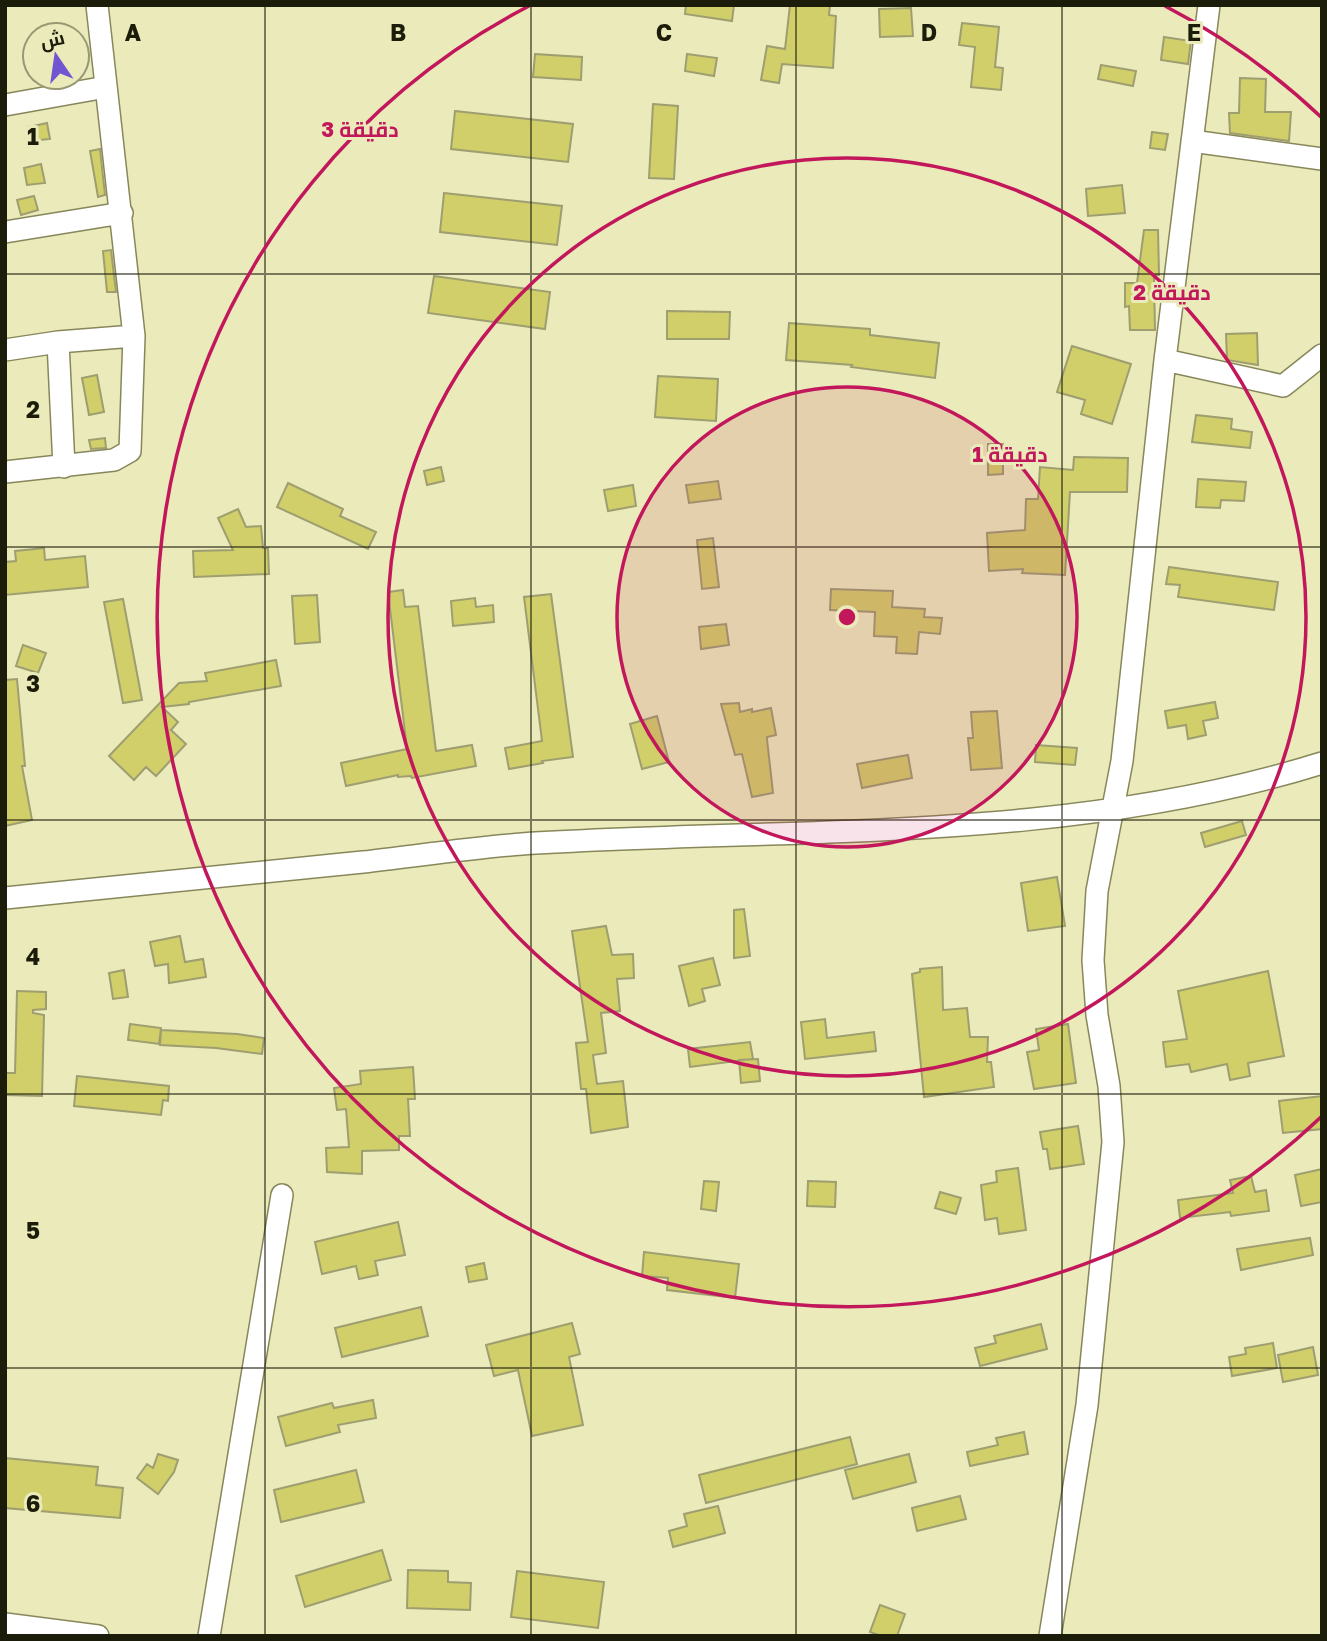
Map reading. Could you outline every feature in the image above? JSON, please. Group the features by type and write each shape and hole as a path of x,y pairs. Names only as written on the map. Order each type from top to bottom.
{"street":[{"path":"5,472 114,460 131,451 134,336 97,5"},
{"path":"1050,1636 1087,1405 1113,1142 1109,1086 1097,1015 1093,960 1097,891 1125,736 1165,360 1209,5"},
{"path":"5,105 106,87"},
{"path":"1192,141 1322,159"},
{"path":"5,232 122,213"},
{"path":"5,350 58,342 134,336"},
{"path":"58,342 64,467"},
{"path":"1165,360 1283,386 1322,355"},
{"path":"5,898 520,844 1053,818 1157,803 1290,773 1322,763"},
{"path":"209,1636 282,1195"},
{"path":"5,1624 98,1636"}],"building":[{"path":"686,5 734,5 732,21 685,14"},
{"path":"790,5 830,6 829,15 836,16 833,68 782,64 779,83 761,80 767,46 785,49"},
{"path":"911,8 913,36 880,37 879,9"},
{"path":"962,23 999,27 995,67 1003,68 1001,90 971,87 975,47 959,45"},
{"path":"1164,37 1191,41 1188,64 1161,60"},
{"path":"535,54 582,57 581,80 533,77"},
{"path":"687,54 717,58 714,76 685,71"},
{"path":"1101,65 1136,71 1133,86 1098,79"},
{"path":"1240,78 1266,79 1265,112 1291,112 1289,141 1230,133 1229,113 1239,113"},
{"path":"653,104 678,106 674,179 649,178"},
{"path":"455,111 573,124 568,162 451,149"},
{"path":"47,123 50,139 32,141 29,127"},
{"path":"1152,132 1168,134 1165,150 1150,148"},
{"path":"100,149 105,195 98,197 90,151"},
{"path":"41,164 45,183 27,185 24,168"},
{"path":"1122,185 1125,213 1088,216 1086,189"},
{"path":"444,193 562,206 557,245 440,232"},
{"path":"34,196 38,210 21,215 17,200"},
{"path":"1144,230 1158,230 1159,275 1154,275 1155,330 1130,330 1129,306 1125,307 1125,283 1137,283"},
{"path":"111,250 116,292 107,292 103,251"},
{"path":"434,276 550,292 545,329 428,313"},
{"path":"667,311 730,312 729,339 667,339"},
{"path":"789,323 870,329 870,335 939,343 935,378 851,367 852,365 786,360"},
{"path":"1257,333 1258,365 1227,360 1226,334"},
{"path":"1072,346 1131,364 1112,424 1081,414 1085,400 1057,392"},
{"path":"97,375 104,412 89,415 82,378"},
{"path":"658,376 718,379 716,421 655,417"},
{"path":"1196,415 1232,419 1231,429 1252,432 1250,448 1192,442"},
{"path":"105,438 106,448 91,449 89,440"},
{"path":"988,444 1003,444 1003,474 988,475"},
{"path":"1074,457 1128,458 1127,492 1070,492 1065,575 1022,573 1023,569 989,571 987,533 1025,530 1026,499 1038,499 1040,467 1073,470"},
{"path":"441,467 444,481 427,485 424,471"},
{"path":"1198,479 1246,482 1244,501 1221,500 1220,508 1196,507"},
{"path":"718,481 721,499 689,503 686,485"},
{"path":"288,483 343,509 340,516 376,532 368,549 277,507"},
{"path":"633,485 636,506 608,511 604,490"},
{"path":"238,509 246,527 261,526 263,548 268,548 269,574 194,577 193,551 233,550 218,518"},
{"path":"713,538 719,587 702,589 697,540"},
{"path":"44,548 45,560 85,556 88,587 5,595 5,562 16,561 15,551"},
{"path":"1169,567 1278,582 1274,610 1178,597 1180,585 1166,584"},
{"path":"831,589 893,591 892,607 925,609 924,617 942,618 940,634 919,632 917,654 896,653 897,637 874,636 875,612 830,610"},
{"path":"403,590 405,607 418,606 436,751 472,745 476,766 412,778 398,775 346,786 341,763 407,749 388,592"},
{"path":"551,594 573,757 509,769 505,748 542,741 524,597"},
{"path":"317,595 320,642 295,644 292,596"},
{"path":"475,598 476,607 493,605 494,622 453,626 451,601"},
{"path":"123,599 142,700 123,703 104,602"},
{"path":"726,624 729,645 701,649 699,627"},
{"path":"23,645 46,653 38,673 16,666"},
{"path":"276,660 281,686 162,707 178,722 171,730 186,744 156,776 146,767 134,780 109,756 179,683 207,681 205,673"},
{"path":"17,679 25,766 22,766 32,820 5,826 5,680"},
{"path":"1215,702 1218,718 1203,721 1206,735 1188,739 1186,725 1168,728 1165,711"},
{"path":"739,703 740,712 771,708 776,735 767,739 773,793 752,797 742,754 735,755 721,704"},
{"path":"997,711 1002,768 971,770 968,738 973,738 971,712"},
{"path":"657,716 669,762 642,769 630,724"},
{"path":"1036,745 1077,748 1075,765 1035,762"},
{"path":"908,755 912,778 862,788 857,764"},
{"path":"1242,821 1246,835 1205,847 1201,833"},
{"path":"1057,877 1065,926 1028,931 1021,883"},
{"path":"744,909 750,956 734,958 734,910"},
{"path":"606,926 612,955 633,954 634,978 617,979 620,1011 601,1013 606,1053 593,1055 597,1084 623,1081 628,1127 591,1133 586,1089 581,1089 576,1043 588,1042 572,931"},
{"path":"180,936 185,962 203,959 206,977 169,983 168,964 155,966 150,942"},
{"path":"713,958 720,985 702,989 705,1001 689,1006 679,966"},
{"path":"942,967 943,1010 967,1008 970,1037 988,1037 987,1062 991,1062 994,1087 924,1097 912,974 920,972 920,969"},
{"path":"124,970 128,997 113,999 109,973"},
{"path":"1268,971 1284,1056 1248,1063 1250,1076 1230,1080 1227,1064 1191,1072 1189,1064 1166,1067 1163,1042 1187,1039 1178,991"},
{"path":"17,991 46,992 46,1009 33,1010 33,1013 44,1015 42,1096 5,1095 5,1073 15,1073"},
{"path":"825,1019 827,1038 874,1032 876,1051 805,1059 801,1022"},
{"path":"130,1024 161,1028 159,1044 128,1040"},
{"path":"1068,1024 1076,1083 1034,1089 1027,1052 1039,1050 1036,1029"},
{"path":"161,1030 264,1038 262,1054 160,1045"},
{"path":"750,1042 753,1059 690,1067 688,1049"},
{"path":"758,1059 760,1081 741,1083 739,1060"},
{"path":"413,1067 415,1099 408,1099 410,1136 399,1136 399,1150 362,1151 362,1174 327,1172 326,1148 349,1147 346,1109 337,1110 334,1088 361,1084 360,1071"},
{"path":"77,1076 169,1086 168,1101 163,1100 161,1115 74,1106"},
{"path":"1322,1096 1322,1129 1283,1133 1279,1101"},
{"path":"1078,1126 1084,1164 1050,1169 1047,1149 1043,1149 1040,1132"},
{"path":"1018,1168 1026,1230 999,1234 997,1218 985,1220 981,1185 997,1182 996,1171"},
{"path":"1322,1169 1322,1202 1301,1206 1295,1175"},
{"path":"1251,1176 1255,1192 1266,1190 1269,1211 1180,1218 1178,1200 1233,1193 1230,1180"},
{"path":"704,1181 719,1182 716,1211 701,1209"},
{"path":"808,1181 836,1182 835,1207 807,1206"},
{"path":"940,1192 961,1198 956,1214 935,1208"},
{"path":"398,1222 405,1255 375,1261 378,1275 359,1279 356,1266 322,1274 315,1242"},
{"path":"1310,1238 1313,1255 1241,1270 1237,1249"},
{"path":"644,1252 739,1264 735,1298 667,1290 668,1278 642,1276"},
{"path":"484,1263 487,1279 469,1282 466,1267"},
{"path":"421,1307 428,1336 342,1357 335,1328"},
{"path":"572,1323 580,1354 569,1357 583,1425 532,1436 518,1370 494,1376 486,1345"},
{"path":"1041,1324 1047,1349 980,1366 975,1348 996,1343 994,1336"},
{"path":"1273,1343 1277,1368 1232,1376 1229,1357 1246,1354 1245,1348"},
{"path":"1313,1347 1318,1375 1283,1382 1278,1355"},
{"path":"373,1400 376,1418 338,1425 340,1432 286,1446 278,1417 332,1403 334,1408"},
{"path":"1024,1432 1028,1454 970,1466 967,1452 998,1445 996,1438"},
{"path":"850,1437 857,1464 706,1503 699,1475"},
{"path":"158,1454 178,1460 174,1472 158,1494 137,1478 147,1464 153,1468"},
{"path":"909,1454 916,1482 853,1499 845,1470"},
{"path":"5,1458 98,1467 96,1485 123,1488 120,1518 5,1508"},
{"path":"356,1470 364,1502 281,1522 274,1490"},
{"path":"960,1496 966,1519 917,1531 912,1508"},
{"path":"718,1506 725,1533 673,1547 669,1531 687,1526 684,1514"},
{"path":"382,1550 391,1580 305,1607 296,1576"},
{"path":"408,1570 448,1571 448,1582 471,1583 470,1610 407,1608"},
{"path":"517,1571 604,1582 598,1628 511,1617"},
{"path":"880,1605 905,1614 897,1636 881,1636 870,1632"}]}
